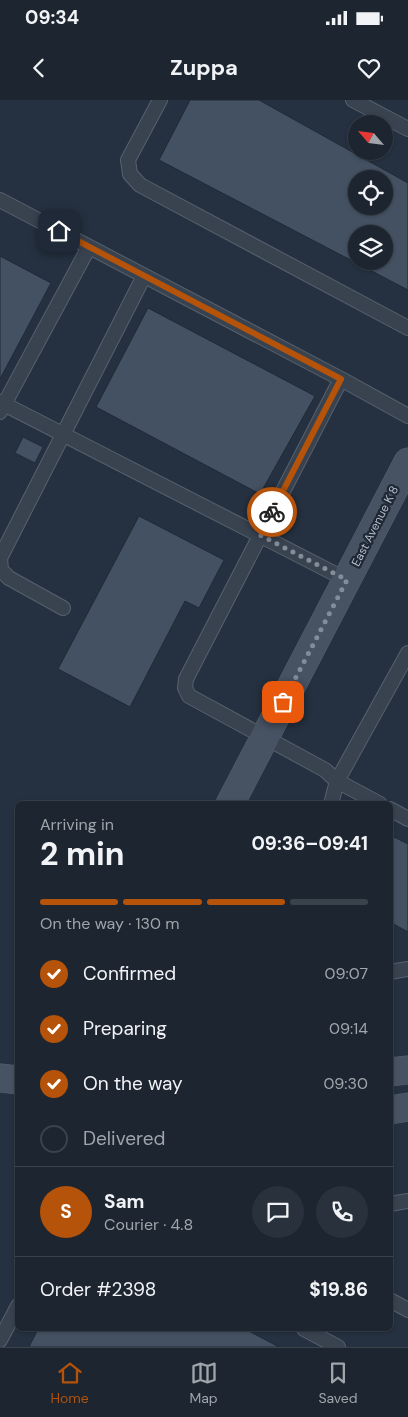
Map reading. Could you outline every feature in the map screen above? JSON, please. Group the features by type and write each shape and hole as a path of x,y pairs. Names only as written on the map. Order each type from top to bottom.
{"street":[{"name":"East Avenue K 8","path":"232,801 347,580 402,490 408,462"},
{"path":"393,1072 408,1070"},
{"path":"0,1078 15,1080"},
{"path":"393,1110 408,1107"}],"lane":[{"path":"160,100 128,160 130,174 140,185 408,328"},
{"path":"353,100 408,129"},
{"path":"0,200 408,416"},
{"path":"89,247 1,406 62,433 347,580"},
{"path":"64,608 9,578 1,570 0,558 62,433 144,276"},
{"path":"341,379 186,679 184,688 189,696 325,770 337,781 374,801"},
{"path":"332,801 337,781 408,653"},
{"path":"393,811 408,819"},
{"path":"393,972 408,969"},
{"path":"393,1204 408,1201"},
{"path":"393,1302 408,1310"},
{"path":"0,1340 15,1312"},
{"path":"308,1331 338,1347"}],"building":[{"path":"190,100 259,100 348,150 348,160 367,160 385,170 348,170 348,215 393,215 393,175 408,183 408,290 370,270 393,270 393,225 348,225 348,259 159,160"},
{"path":"0,256 51,283 0,379"},
{"path":"148,308 315,396 260,494 96,407"},
{"path":"23,437 43,447 35,463 15,453"},
{"path":"139,516 224,560 199,608 185,601 130,707 58,669"},
{"path":"393,836 408,844 408,932 393,924"},
{"path":"37,1331 249,1331 279,1347 29,1347"}],"way so far":[{"path":"272,512 260,535 347,580 283,702"}],"route":[{"path":"59,231 341,379 272,512"}]}
